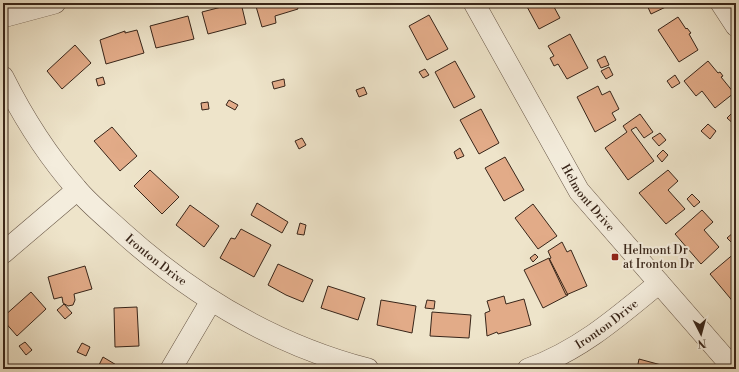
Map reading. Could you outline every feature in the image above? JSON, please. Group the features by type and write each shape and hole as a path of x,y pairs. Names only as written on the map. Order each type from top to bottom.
{"street":[{"path":"3,17 55,3"},
{"name":"Helmont Drive","path":"474,3 561,162 579,191 734,369"},
{"path":"721,3 736,26"},
{"name":"Ironton Drive","path":"3,77 42,144 77,190 140,248 186,284 211,301 262,329 307,350 368,369"},
{"path":"3,253 77,190"},
{"name":"Ironton Drive","path":"528,369 546,362 579,345 608,325 659,283"},
{"path":"171,369 211,301"}],"building":[{"path":"241,3 246,24 208,34 202,12"},
{"path":"255,3 296,3 298,9 275,16 276,23 262,27"},
{"path":"309,3 325,3 310,7"},
{"path":"525,3 561,3 554,7 560,18 539,29"},
{"path":"646,3 672,3 672,4 651,14"},
{"path":"429,15 448,49 427,60 409,26"},
{"path":"188,16 194,39 156,48 150,26"},
{"path":"678,17 686,29 687,28 691,33 689,34 698,50 679,62 658,30"},
{"path":"137,30 144,53 106,64 100,40 125,31 125,33"},
{"path":"570,34 588,68 567,79 558,64 554,66 550,58 554,56 548,46"},
{"path":"75,45 91,63 62,89 47,71"},
{"path":"605,56 609,65 601,68 597,60"},
{"path":"455,61 475,97 454,108 435,72"},
{"path":"708,61 718,73 720,72 723,76 721,77 734,93 715,108 702,91 696,96 684,81"},
{"path":"609,67 613,75 606,79 601,71"},
{"path":"425,69 429,75 423,78 419,72"},
{"path":"675,75 680,83 672,88 667,81"},
{"path":"103,77 105,84 98,86 96,79"},
{"path":"284,79 285,86 274,89 272,82"},
{"path":"598,86 602,95 610,91 619,109 612,113 616,120 595,132 577,97"},
{"path":"364,87 367,94 359,97 356,90"},
{"path":"229,100 238,105 235,110 226,105"},
{"path":"208,102 209,109 202,110 201,103"},
{"path":"481,109 499,143 479,154 460,120"},
{"path":"736,109 736,126 727,118"},
{"path":"640,114 653,132 644,138 636,127 631,130 654,161 628,180 605,148 627,132 623,126"},
{"path":"708,124 716,131 710,139 701,131"},
{"path":"112,127 137,156 120,171 94,141"},
{"path":"660,133 666,140 659,146 652,138"},
{"path":"302,138 306,145 299,149 295,141"},
{"path":"460,148 464,156 457,159 454,152"},
{"path":"663,150 668,155 662,162 657,156"},
{"path":"505,157 524,190 504,201 485,168"},
{"path":"150,170 179,197 162,214 134,186"},
{"path":"668,170 678,181 668,190 685,209 666,224 639,193"},
{"path":"692,194 700,202 694,207 687,199"},
{"path":"257,203 288,222 282,233 251,215"},
{"path":"533,204 557,236 538,249 515,218"},
{"path":"190,205 219,226 204,247 176,225"},
{"path":"702,210 713,222 704,230 719,247 701,264 675,234"},
{"path":"300,223 306,225 304,235 297,234"},
{"path":"241,229 271,245 254,277 220,258 231,238 235,239"},
{"path":"734,232 736,234 736,241 733,244 727,238"},
{"path":"562,242 567,252 571,250 587,286 566,295 549,259 551,258 548,251"},
{"path":"736,252 736,303 735,304 710,274"},
{"path":"535,254 538,257 533,262 530,258"},
{"path":"549,258 568,295 543,308 524,270"},
{"path":"278,264 313,280 303,302 268,285"},
{"path":"85,266 92,289 74,294 75,300 73,305 68,306 63,303 62,297 54,299 48,277"},
{"path":"328,286 365,298 358,320 321,308"},
{"path":"31,292 46,309 17,336 3,320 3,317"},
{"path":"504,296 506,304 524,299 531,325 498,334 497,332 487,336 485,313 490,311 487,301"},
{"path":"381,300 416,306 412,333 377,325"},
{"path":"427,300 435,301 434,309 425,308"},
{"path":"64,304 72,313 65,319 57,310"},
{"path":"137,307 139,346 115,347 114,308"},
{"path":"432,312 471,315 469,338 430,336"},
{"path":"25,342 32,350 26,355 19,346"},
{"path":"82,343 90,347 86,356 77,352"},
{"path":"103,357 123,369 97,369"},
{"path":"639,359 676,369 637,369"}],"place":[{"name":"Helmont Dr at Ironton Dr","path":"615,257"}]}
